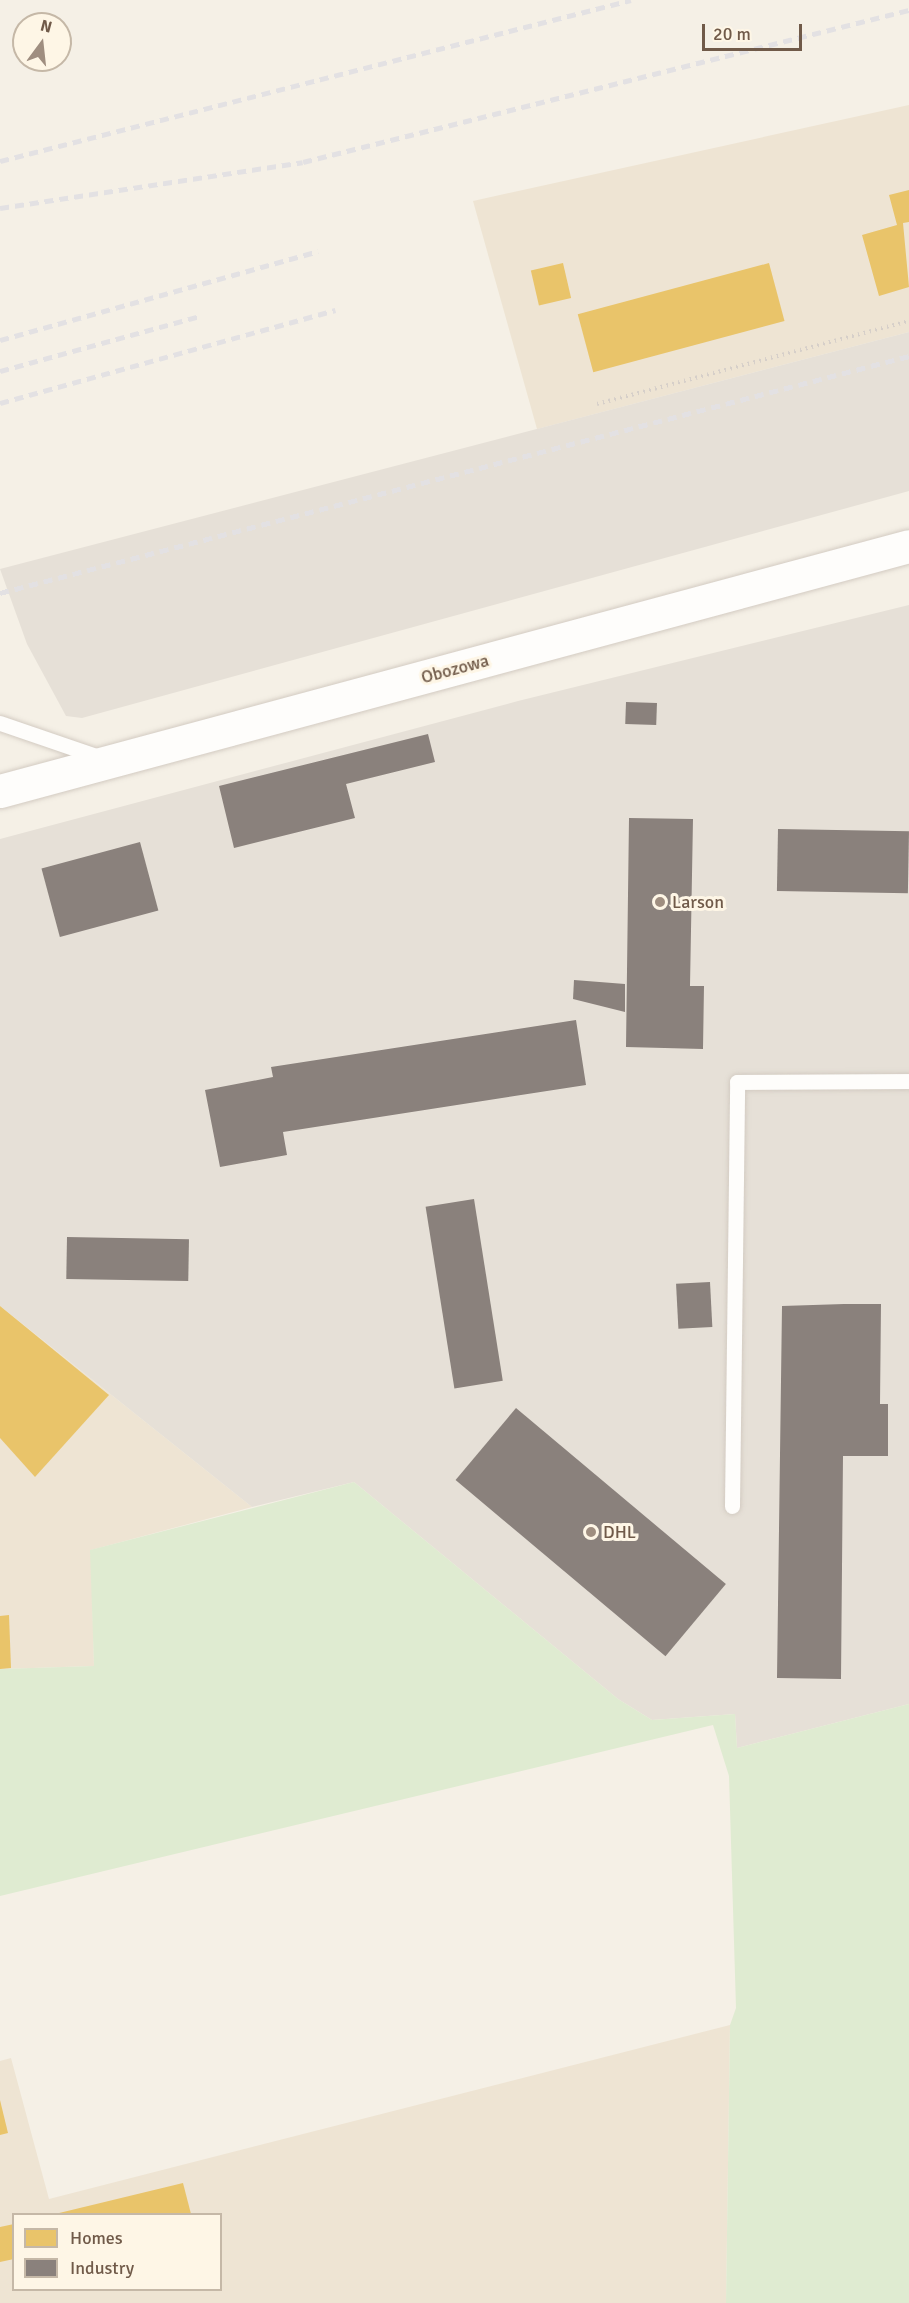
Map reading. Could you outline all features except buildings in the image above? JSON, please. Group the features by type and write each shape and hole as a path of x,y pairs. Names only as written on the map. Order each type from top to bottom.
{"street":[{"name":"Obozowa","path":"0,791 909,546"}],"lane":[{"path":"0,723 110,762"},
{"path":"732,1506 736,1082 909,1081"}],"path":[{"path":"597,404 909,321"}],"shaded area":[{"path":"909,105 909,332 537,429 473,201"},
{"path":"909,332 909,491 82,718 66,716 27,644 0,569"},
{"path":"909,605 909,1704 737,1748 735,1714 652,1720 618,1699 354,1482 252,1507 0,1306 0,839 518,701"},
{"path":"0,1306 252,1507 91,1550 94,1666 0,1669"},
{"path":"730,2025 726,2303 0,2303 0,2061 11,2058 49,2199"}],"green space":[{"path":"354,1482 618,1699 652,1720 735,1714 737,1748 909,1704 909,2303 726,2303 730,2025 736,2008 729,1776 713,1725 0,1896 0,1669 94,1666 90,1550"}],"railway":[{"path":"0,161 631,0"},
{"path":"0,208 303,162 909,10"},
{"path":"0,340 318,251"},
{"path":"0,403 335,310"},
{"path":"0,371 199,316"},
{"path":"0,593 909,356"}],"place":[{"name":"Larson","path":"660,902"},
{"name":"DHL","path":"591,1532"}]}
